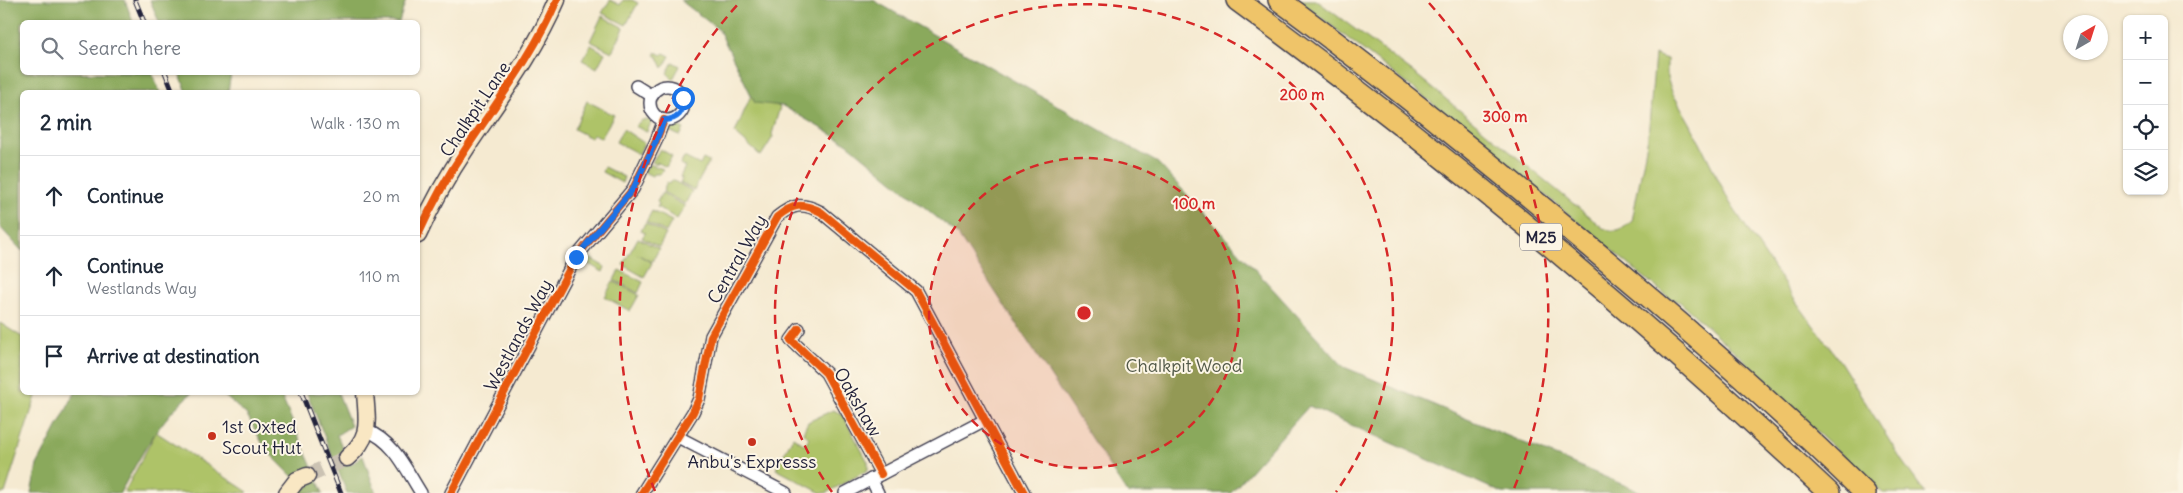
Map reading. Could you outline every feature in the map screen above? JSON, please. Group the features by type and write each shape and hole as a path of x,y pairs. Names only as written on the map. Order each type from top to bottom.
{"highway":[{"name":"M25","path":"1237,0 1390,115 1520,220 1655,336 1829,493"},
{"name":"M25","path":"1279,0 1418,106 1593,250 1727,365 1865,493"}],"street":[{"name":"Chalkpit Lane","path":"421,216 518,75 540,37 557,0"},
{"path":"636,86 652,96"},
{"path":"666,87 676,90 683,98 683,109 680,114 670,120 664,120 653,113 650,102 652,96 656,91 666,87"},
{"name":"Westlands Way","path":"451,493 576,257 633,189 664,120"},
{"name":"Central Way","path":"642,493 678,437 699,399 711,336 777,217 787,208 795,205 809,205 821,212 916,291 1024,493"},
{"name":"Oakshaw","path":"799,329 791,340 826,373 876,477"},
{"path":"346,458 360,446 366,430 365,395"},
{"path":"845,493 985,420"},
{"path":"366,430 382,438 390,446 421,493"},
{"path":"678,437 769,489 786,493"},
{"path":"287,493 297,480 307,476"},
{"path":"876,477 878,493"}],"green space":[{"path":"0,0 125,0 132,20 20,20 20,75 153,75 159,90 20,90 20,249 0,227"},
{"path":"150,0 406,0 400,20 158,20"},
{"path":"610,0 620,5 623,0 632,0 638,3 626,25 602,13"},
{"name":"Chalkpit Wood","path":"680,0 873,0 1158,163 1344,367 1643,493 1502,493 1309,406 1231,493 1127,493 958,235 848,144 783,106 755,103 719,30"},
{"path":"1298,0 1316,0 1419,77 1603,228 1612,230 1625,227 1632,221 1648,137 1655,55 1667,59 1667,78 1673,94 1690,123 1730,203 1792,296 1841,363 1902,461 1925,493 1883,493 1757,377 1755,370 1680,302 1668,297 1462,126"},
{"path":"602,16 624,28 612,52 590,41"},
{"path":"591,45 605,53 597,68 582,60"},
{"path":"656,52 670,56 663,68 658,57 655,55"},
{"path":"673,62 680,66 673,79 667,73"},
{"path":"180,75 231,75 228,90 186,90"},
{"path":"751,95 780,107 772,134 773,137 761,156 735,133"},
{"path":"587,101 614,115 601,138 593,134 591,138 574,129"},
{"path":"642,120 652,120 647,132 635,126"},
{"path":"669,122 684,129 680,136 665,129"},
{"path":"623,129 644,143 639,154 616,142"},
{"path":"660,149 672,156 666,167 657,162 656,164 652,162"},
{"path":"684,157 700,165 703,159 709,162 694,190 680,183 682,178 680,177 685,167 680,164"},
{"path":"649,164 663,169 660,174 652,176 644,172"},
{"path":"604,167 624,177 622,183 602,172"},
{"path":"672,180 692,191 685,204 663,192 667,182 670,184"},
{"path":"662,193 685,206 677,219 657,207 659,204 657,202"},
{"path":"652,211 672,221 666,232 646,222"},
{"path":"645,223 666,234 659,247 642,238 645,233 641,231"},
{"path":"638,238 659,249 652,262 637,254 652,263 644,277 623,265"},
{"path":"588,257 605,267 603,272 585,262"},
{"path":"619,270 643,282 638,293 614,280"},
{"path":"613,281 639,295 630,311 605,297"},
{"path":"0,323 20,336 20,395 36,395 5,493 0,493"},
{"path":"74,395 190,395 160,426 120,493 31,493 37,465"},
{"path":"223,395 281,395 323,493 296,493 311,485 304,469 293,477 266,450 247,415"},
{"path":"308,395 339,395 351,426 337,435 350,465 363,456 376,493 347,493"},
{"path":"833,410 842,414 868,462 868,470 826,493 821,493 776,469 793,437 805,445 809,438 803,432 808,422"},
{"path":"156,432 248,492 124,493"}],"tunnel":[{"path":"307,476 347,458"}],"railway":[{"path":"135,0 143,20"},
{"path":"166,75 172,90"},
{"path":"302,395 341,493"}],"cycle path":[{"path":"420,231 447,179 527,58 557,0"},
{"path":"451,493 576,257 633,189 664,120"},
{"path":"642,493 693,412 699,399 711,336 777,217 788,209 798,206 808,207 821,212 916,291 1024,493"},
{"path":"799,329 791,340 826,373 881,474"}],"place":[{"name":"1st Oxted Scout Hut","path":"212,436"},
{"name":"Anbu's Expresss","path":"752,442"}],"route":[{"path":"576,257 609,220 633,189 664,120 670,120 680,114 684,104 683,98"}]}
